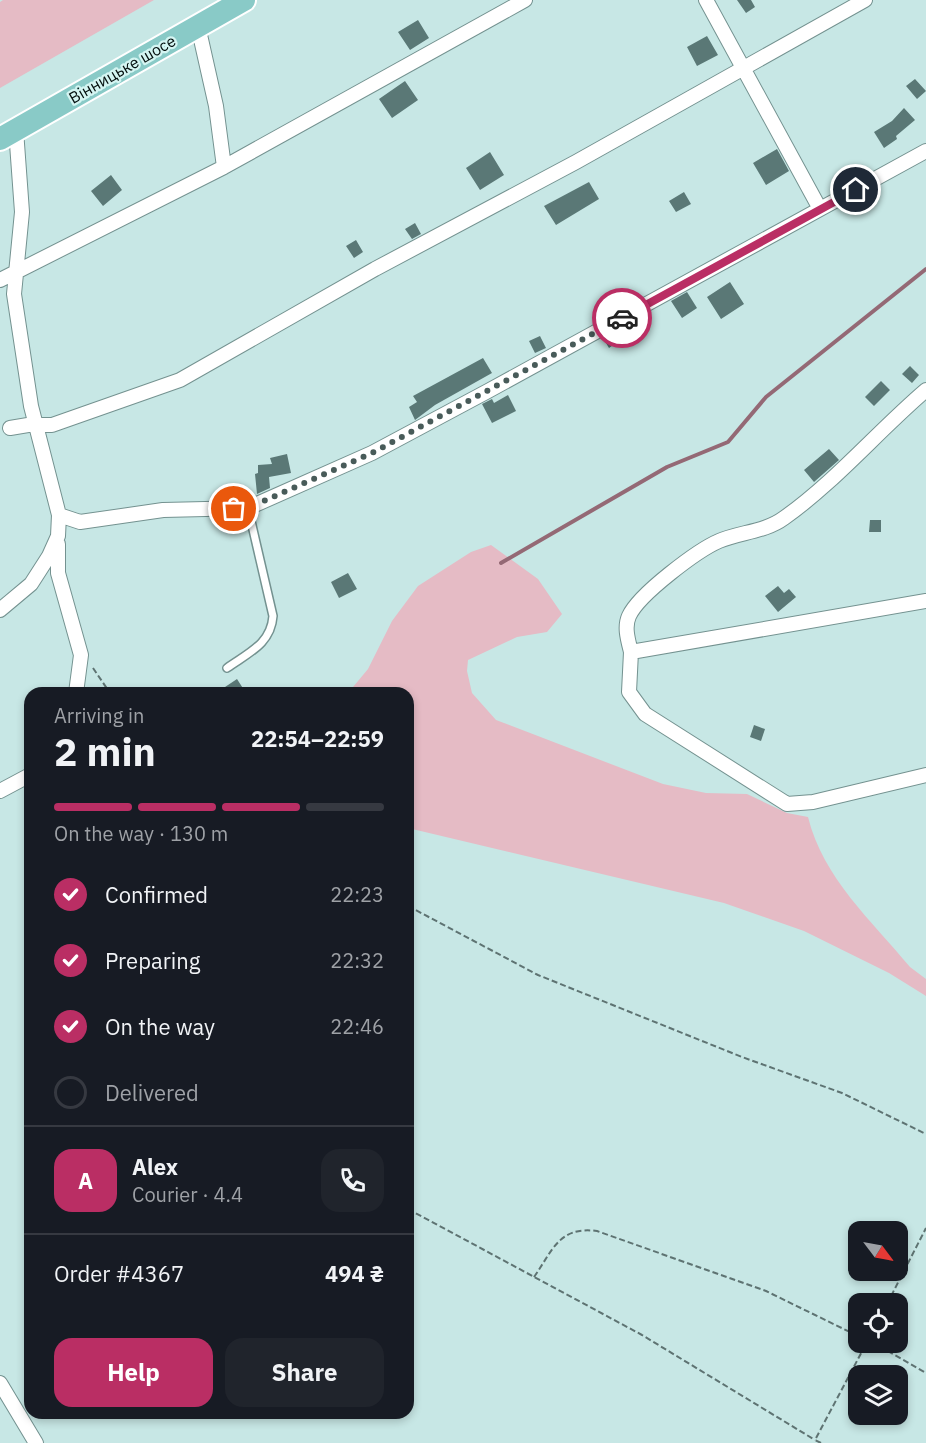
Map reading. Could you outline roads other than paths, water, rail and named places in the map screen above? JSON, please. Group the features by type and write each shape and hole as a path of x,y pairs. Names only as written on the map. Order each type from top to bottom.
{"main road":[{"name":"Вінницьке шосе","path":"8,134 244,0"}],"street":[{"path":"0,280 224,166 525,0"},
{"path":"706,0 820,209"},
{"path":"5,431 28,425 37,427 52,425 180,380 375,269 744,69 865,0"},
{"path":"198,26 216,106 224,166"},
{"path":"8,134 22,212 14,294 31,406 59,515 58,573 81,655 77,687"},
{"path":"59,515 80,522 163,510 248,508 372,453 926,151"},
{"path":"926,390 782,520 719,541 659,582 638,602 629,617 627,634 631,652 629,692 645,714 787,804 813,801 926,775"},
{"path":"5,431 22,419 31,406"},
{"path":"0,610 31,584 49,556 58,536"},
{"path":"631,652 926,601"},
{"path":"0,791 24,778"},
{"path":"0,1383 36,1443"}],"lane":[{"path":"227,668 266,640 272,626 273,616 248,508"}],"waterway":[{"path":"501,563 667,467 728,442 766,397 926,269"}]}
